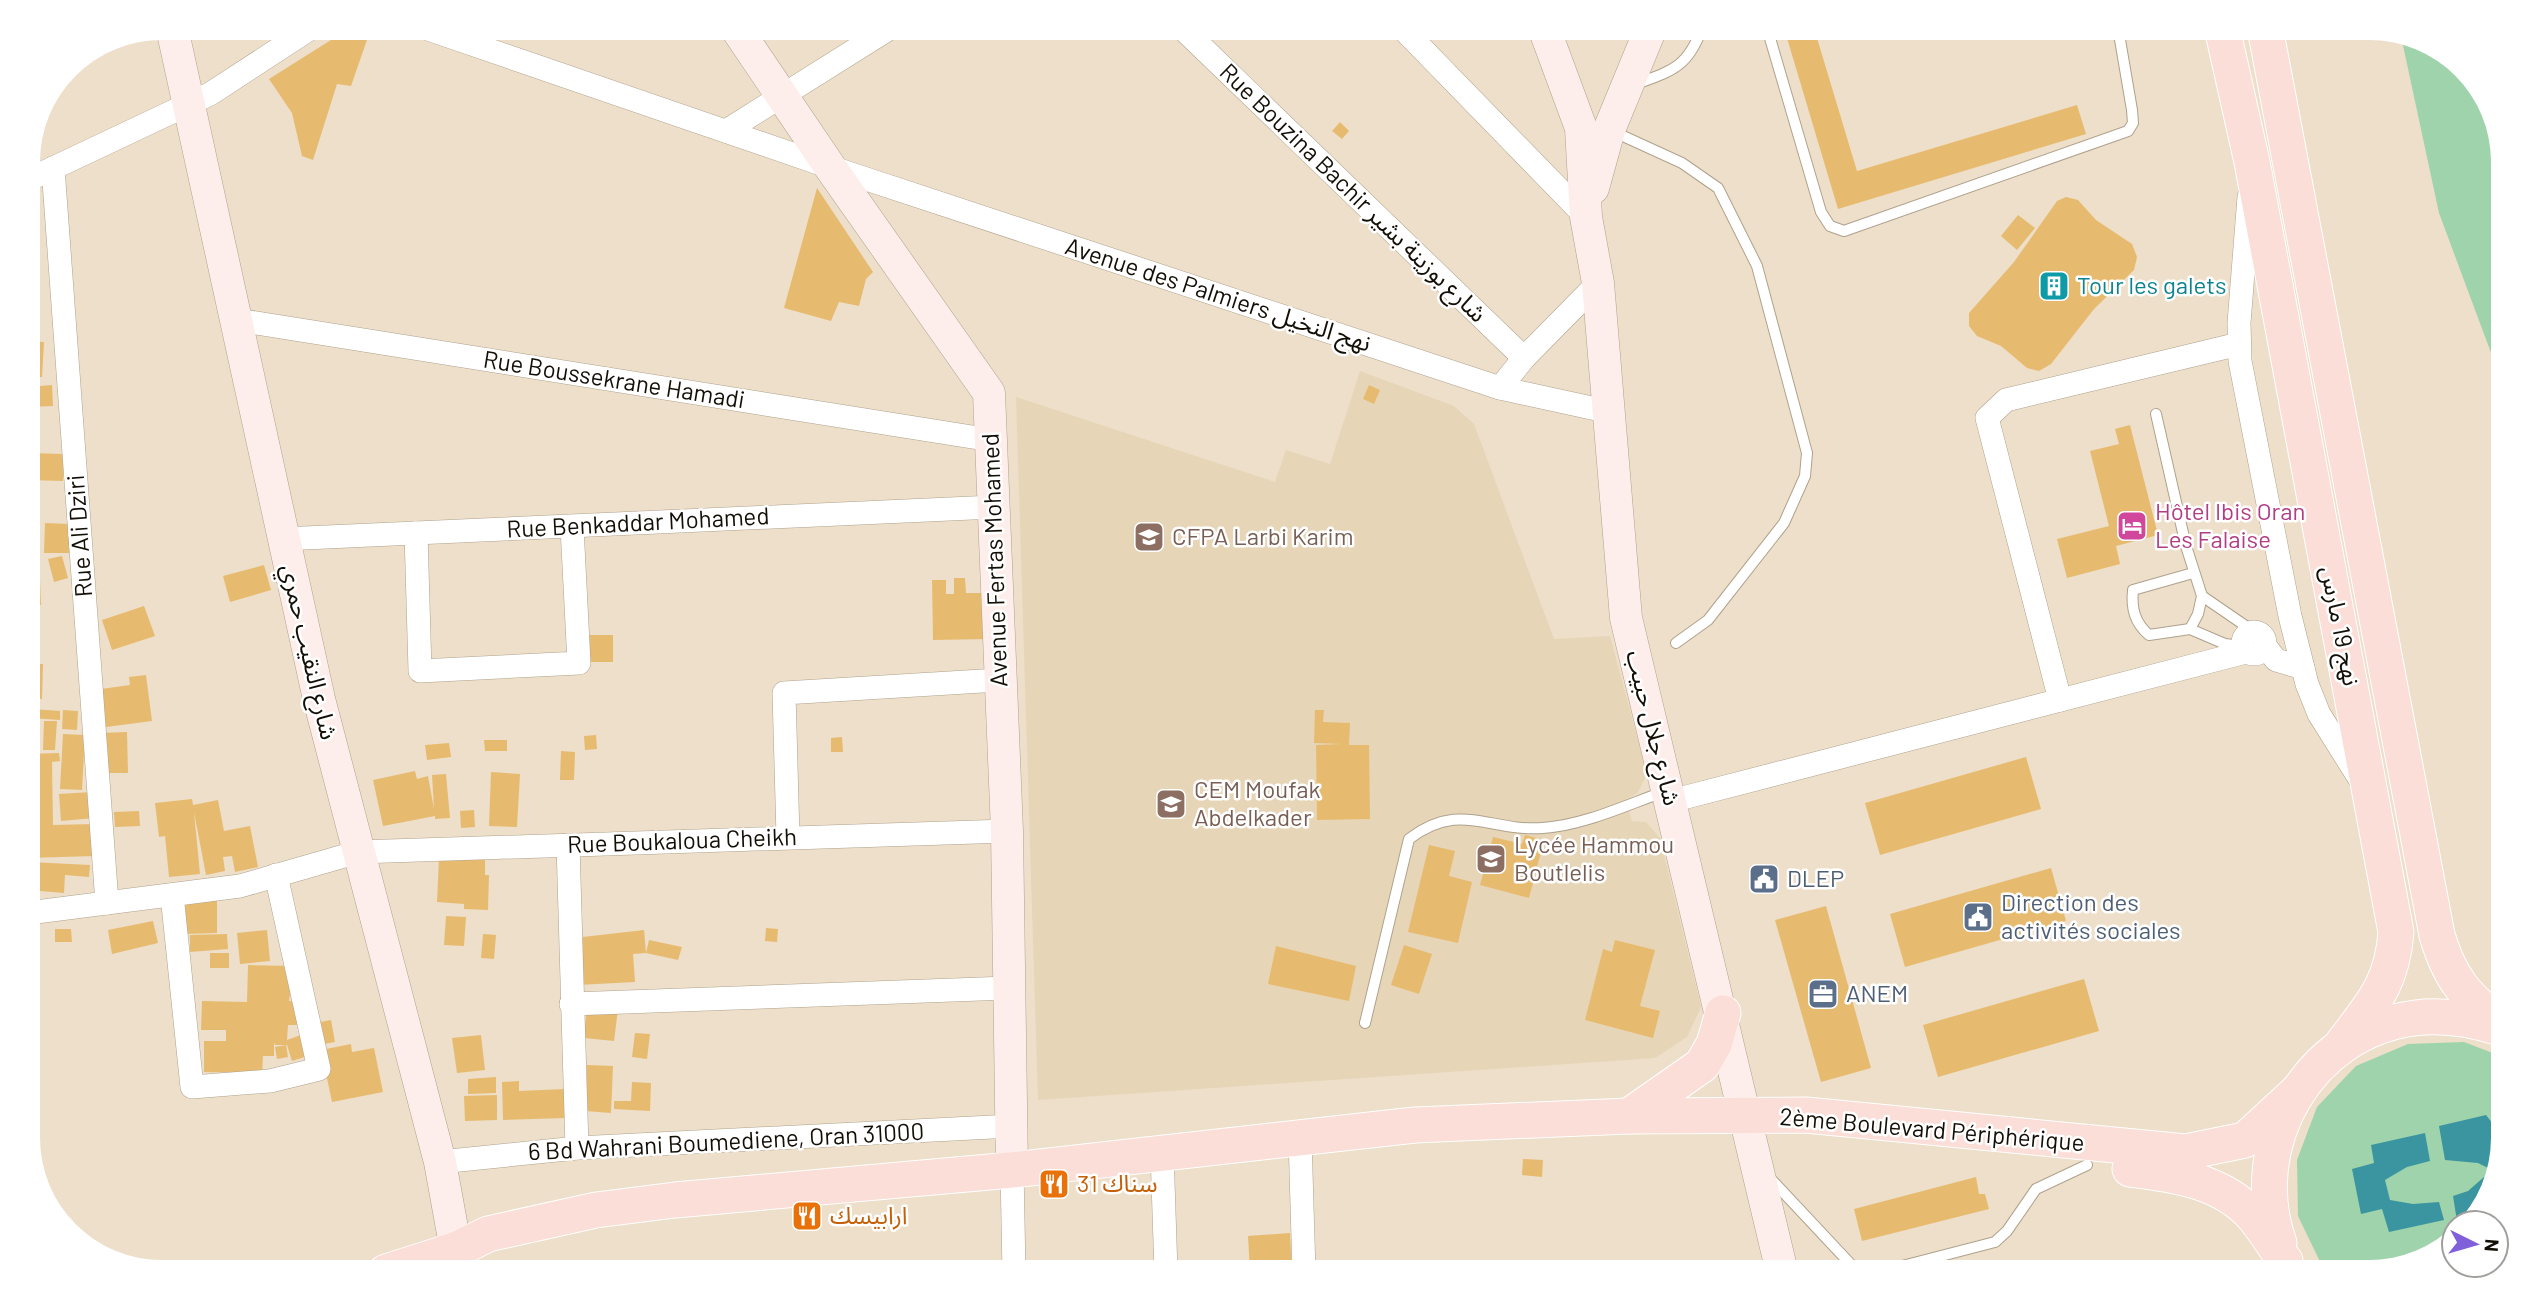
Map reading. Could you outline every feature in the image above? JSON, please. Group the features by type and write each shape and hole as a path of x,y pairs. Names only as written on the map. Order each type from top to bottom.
{"main road":[{"name":"نهج 19 مارس","path":"2225,40 2252,162 2396,932 2394,961 2386,985 2340,1047"},
{"name":"نهج 19 مارس","path":"2267,40 2437,936 2454,980 2491,1017"},
{"path":"1629,1116 1702,1065 1714,1044 1723,1013"},
{"path":"2285,1260 2272,1224 2268,1184 2273,1144 2288,1107 2310,1074 2340,1047 2385,1025 2413,1018 2443,1016 2491,1025"},
{"name":"2ème Boulevard Périphérique","path":"1747,1116 1806,1115 2186,1152 2213,1149 2245,1140 2298,1091"},
{"path":"460,1260 488,1234 596,1210 675,1200 1012,1170 1415,1125 1629,1116 1747,1116"},
{"name":"2ème Boulevard Périphérique","path":"1747,1116 1821,1141 2165,1173 2201,1182 2233,1199 2253,1216 2283,1260"}],"street":[{"name":"شارع النقيب حمري","path":"174,40 237,320 282,539 358,852 440,1162 459,1260"},
{"path":"41,174 210,94 293,40"},
{"name":"Avenue des Palmiers نهج النخيل","path":"460,40 830,167 1500,388 1610,412"},
{"name":"Avenue Fertas Mohamed","path":"744,40 989,393 1007,831 1012,1170"},
{"path":"726,131 871,40"},
{"name":"Rue Bouzina Bachir شارع بوزينة بشير","path":"1194,40 1524,358"},
{"path":"1414,40 1586,217"},
{"name":"شارع جلال حبيب","path":"1548,40 1581,128 1586,217 1598,283 1626,618 1723,1013 1779,1260"},
{"path":"1586,217 1609,130 1646,40"},
{"path":"2252,162 2239,344 2290,616 2303,668 2319,715 2373,799"},
{"name":"Rue Ali Dziri","path":"53,168 107,903"},
{"path":"1500,388 1524,358 1598,283"},
{"name":"Rue Boussekrane Hamadi","path":"237,320 991,440"},
{"path":"2060,700 1987,418 2006,400 2239,344"},
{"name":"Rue Benkaddar Mohamed","path":"282,539 994,507"},
{"path":"416,533 420,671 579,663 572,527"},
{"path":"1670,796 2060,700 2254,643 2290,616"},
{"path":"2254,643 2276,660 2303,668"},
{"path":"788,837 784,693 999,680"},
{"name":"Rue Boukaloua Cheikh","path":"41,911 240,886 358,852 1007,831"},
{"path":"568,845 577,1148"},
{"path":"172,895 192,1087 270,1081 320,1069 275,875"},
{"path":"571,1004 1008,989"},
{"name":"6 Bd Wahrani Boumediene, Oran 31000","path":"440,1162 577,1148 1012,1126"},
{"path":"1300,1138 1304,1260"},
{"path":"1162,1152 1166,1260"},
{"path":"1012,1170 1014,1260"}],"lane":[{"path":"1627,87 1677,69 1692,52 1697,40"},
{"path":"1771,40 1821,212 1830,226 1844,232 2128,131 2133,123 2132,110 2120,40"},
{"path":"1609,130 1682,163 1718,188 1758,266 1807,453 1805,476 1784,523 1708,620 1676,643"},
{"path":"2156,414 2193,573 2202,596 2254,643"},
{"path":"2193,573 2133,590 2132,601 2138,625 2149,635 2190,629 2225,644 2254,643"},
{"path":"2190,629 2198,614 2202,596"},
{"path":"1364,1023 1409,838 1426,825 1447,818 1541,828 1576,823 1670,796"},
{"path":"1757,1164 1847,1260"},
{"path":"1925,1260 1995,1242 2007,1231 2036,1189 2087,1165"}],"shaded area":[{"path":"1360,371 1454,406 1474,424 1554,639 1610,636 1647,774 1638,792 1626,801 1632,821 1646,822 1660,838 1701,1007 1687,1037 1655,1058 1038,1100 1016,397 1275,482 1286,450 1330,464"}],"green space":[{"path":"2403,45 2423,53 2449,71 2470,94 2484,123 2490,154 2490,351 2439,213"},
{"path":"2464,1042 2491,1052 2490,1154 2478,1192 2468,1209 2440,1209 2440,1236 2437,1239 2408,1253 2385,1259 2319,1260 2298,1216 2297,1160 2317,1107 2356,1066 2408,1044"}],"water":[{"path":"2486,1115 2491,1121 2487,1168 2478,1163 2445,1160 2439,1126"},
{"path":"2425,1133 2430,1161 2407,1167 2385,1180 2390,1200 2413,1204 2439,1202 2440,1221 2389,1232 2382,1209 2361,1214 2352,1169 2374,1163 2371,1145"},
{"path":"2484,1177 2468,1209 2455,1209 2453,1196 2468,1191"}],"building":[{"path":"331,40 367,40 351,86 337,84 313,160 302,156 292,113 269,79"},
{"path":"1788,40 1818,40 1857,171 2077,105 2086,134 1838,209"},
{"path":"1340,122 1349,131 1342,139 1332,131"},
{"path":"817,188 873,272 866,279 859,306 839,302 831,321 784,308"},
{"name":"Tour les galets","path":"2066,197 2078,200 2096,220 2132,244 2137,257 2134,270 2094,309 2051,364 2039,371 2027,368 2001,346 1977,336 1969,326 1969,313 2014,262 2057,201"},
{"path":"2018,215 2035,228 2017,250 2001,236"},
{"path":"41,342 44,342 41,377"},
{"path":"52,385 53,406 41,406 41,386"},
{"path":"1369,385 1380,390 1374,404 1363,399"},
{"path":"2130,425 2158,535 2116,546 2120,564 2067,578 2057,539 2109,526 2090,451 2119,444 2115,429"},
{"path":"41,453 64,454 63,481 41,480"},
{"path":"45,523 69,524 69,553 44,553"},
{"path":"62,556 68,578 54,582 48,559"},
{"path":"264,565 271,590 230,602 223,576"},
{"path":"954,578 965,578 966,593 988,593 989,639 933,640 932,580 946,580 946,594 954,594"},
{"path":"144,606 155,636 112,650 102,620"},
{"path":"586,635 613,635 613,662 587,662"},
{"path":"41,664 43,664 42,699"},
{"path":"146,675 152,721 106,727 101,689 130,685 129,677"},
{"path":"41,710 60,711 60,720 41,719"},
{"path":"63,710 78,711 77,730 62,729"},
{"path":"1315,710 1324,710 1323,722 1350,723 1349,745 1369,745 1370,819 1317,820 1316,745 1342,744 1314,743"},
{"path":"44,721 57,721 55,750 43,750"},
{"path":"127,732 128,773 101,773 101,733"},
{"path":"63,734 85,735 82,790 60,789"},
{"path":"596,735 597,749 585,750 584,736"},
{"path":"842,737 843,752 831,752 831,738"},
{"path":"484,740 507,740 507,751 485,751"},
{"path":"449,743 451,757 427,760 425,745"},
{"path":"561,751 575,752 574,780 560,780"},
{"path":"59,753 60,761 52,762 53,825 94,824 95,856 41,858 41,754"},
{"path":"2026,757 2041,809 1880,855 1865,803"},
{"path":"415,771 417,779 428,776 434,809 432,775 446,774 450,818 435,819 435,816 383,826 373,780"},
{"path":"491,772 520,774 517,827 489,826"},
{"path":"92,792 94,818 61,821 59,794"},
{"path":"192,799 193,805 218,800 224,831 250,826 258,867 235,872 232,856 223,857 225,871 206,875 194,812 200,874 169,877 165,836 159,837 155,803"},
{"path":"474,810 475,827 461,828 460,811"},
{"path":"139,811 140,826 115,827 114,812"},
{"path":"1525,835 1544,840 1529,898 1480,885 1493,837 1522,844"},
{"path":"1429,845 1455,851 1449,876 1472,882 1458,943 1408,932"},
{"path":"439,858 485,860 485,875 489,875 488,910 464,909 464,904 437,902"},
{"path":"41,863 90,865 89,877 65,875 64,893 41,891"},
{"name":"Direction des activités sociales","path":"2051,868 2066,921 1905,967 1890,914"},
{"path":"185,899 217,899 217,933 186,934"},
{"name":"ANEM","path":"1826,906 1871,1068 1821,1082 1775,920"},
{"path":"446,916 466,917 464,946 444,945"},
{"path":"153,921 158,943 112,954 108,930"},
{"path":"766,928 778,929 777,942 765,941"},
{"path":"55,929 71,929 72,942 55,942"},
{"path":"267,930 270,961 240,964 237,933"},
{"path":"644,930 646,953 633,954 635,982 577,985 574,938"},
{"path":"227,934 228,949 190,952 190,935"},
{"path":"483,934 496,935 494,959 481,958"},
{"path":"649,940 682,947 678,960 646,953"},
{"path":"1615,940 1655,950 1640,1006 1660,1011 1653,1038 1585,1020 1603,949 1612,952"},
{"path":"1404,945 1432,954 1419,994 1391,985"},
{"path":"1276,946 1356,966 1349,1001 1268,984"},
{"path":"210,953 229,953 229,968 210,968"},
{"path":"248,965 294,966 289,1001 302,1001 302,1025 288,1025 287,1040 301,1035 308,1056 292,1061 287,1045 275,1045 274,1042 274,1056 263,1056 262,1073 204,1072 204,1041 226,1041 226,1030 201,1030 202,1001 247,1002"},
{"path":"2084,979 2099,1031 1938,1077 1923,1025"},
{"path":"587,1006 618,1009 614,1041 584,1038"},
{"path":"331,1020 335,1042 324,1044 320,1022"},
{"path":"635,1033 650,1034 647,1059 632,1057"},
{"path":"481,1035 485,1070 457,1073 452,1038"},
{"path":"351,1044 352,1052 374,1048 383,1092 332,1102 321,1050"},
{"path":"286,1045 288,1057 277,1059 275,1047"},
{"path":"587,1065 613,1066 611,1113 585,1111"},
{"path":"496,1077 496,1093 468,1094 468,1079"},
{"path":"519,1081 519,1091 565,1089 566,1118 503,1120 502,1082"},
{"path":"632,1082 651,1083 650,1111 614,1109 614,1101 631,1101"},
{"path":"497,1095 497,1120 465,1121 464,1096"},
{"path":"1523,1159 1543,1160 1542,1177 1522,1175"},
{"path":"1976,1177 1979,1194 1985,1194 1989,1209 1862,1241 1854,1209"},
{"path":"1290,1233 1291,1260 1249,1260 1248,1236"}],"place":[{"name":"Tour les galets","path":"2054,286"},
{"name":"Hôtel Ibis Oran Les Falaise","path":"2132,526"},
{"name":"CFPA Larbi Karim","path":"1149,537"},
{"name":"CEM Moufak Abdelkader","path":"1171,804"},
{"name":"Lycée Hammou Boutlelis","path":"1491,859"},
{"name":"DLEP","path":"1764,879"},
{"name":"Direction des activités sociales","path":"1978,917"},
{"name":"ANEM","path":"1823,994"},
{"name":"سناك 31","path":"1054,1184"},
{"name":"ارابيسك","path":"807,1216"}]}
